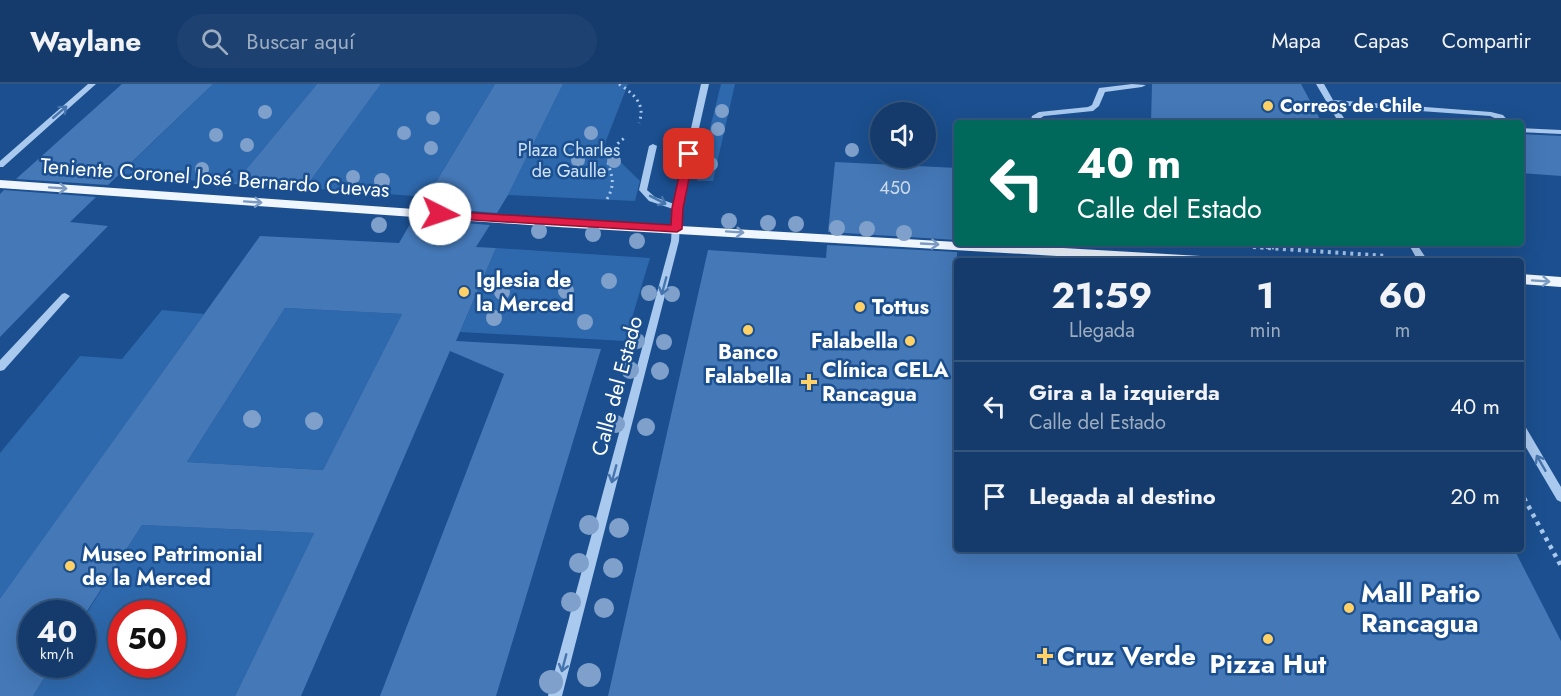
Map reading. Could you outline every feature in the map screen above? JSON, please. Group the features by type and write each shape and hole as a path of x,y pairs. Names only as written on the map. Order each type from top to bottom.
{"main road":[{"name":"Teniente Coronel José Bernardo Cuevas","path":"0,184 558,223 954,242"},
{"name":"Teniente Coronel José Bernardo Cuevas","path":"1026,246 1183,258"},
{"path":"1524,279 1561,282"}],"street":[{"path":"0,165 92,84"},
{"name":"Calle del Estado","path":"555,696 675,241 677,208 705,84"},
{"path":"1320,84 1340,120"},
{"path":"1035,120 1042,114 1090,110 1102,90 1142,85"},
{"path":"1330,102 1491,114 1503,120"},
{"path":"1524,130 1561,132"},
{"path":"653,146 643,190 652,199 677,208"},
{"path":"0,367 65,296"},
{"path":"1524,434 1561,497"}],"path":[{"path":"619,84 638,98 642,109 641,120 636,127"},
{"path":"558,223 603,203 613,190 613,174 607,158 612,147 631,134"},
{"path":"1233,246 1407,258"},
{"path":"1524,498 1561,566"}],"green space":[{"path":"213,84 317,84 234,184 120,174"},
{"path":"381,84 495,84 427,197 305,188"},
{"name":"Plaza Charles de Gaulle","path":"563,84 628,84 604,146 640,181 635,201 508,195"},
{"path":"721,84 735,84 713,181 697,181"},
{"path":"496,248 650,258 625,341 460,332"},
{"path":"285,308 402,314 323,470 187,462"},
{"path":"162,310 204,314 0,600 0,453 80,356 122,359"},
{"path":"142,525 314,533 235,696 33,696 45,678 96,678 95,600"}],"building":[{"path":"122,84 213,84 108,185 16,179"},
{"path":"317,84 381,84 305,188 234,184"},
{"path":"495,84 563,84 508,195 497,213 421,207"},
{"path":"1152,84 1301,84 1320,120 1151,120"},
{"path":"1524,134 1561,136 1561,176 1524,173"},
{"path":"835,162 870,164 870,168 954,168 954,240 828,232"},
{"path":"4,190 96,197 70,222 108,226 0,337 0,194"},
{"path":"413,219 490,225 476,247 496,248 456,341 601,349 496,696 380,696 504,374 450,351 301,696 235,696 314,533 142,525 94,600 18,600 18,678 44,678 33,696 0,696 0,599 260,236 399,243","holes":["285,308 402,314 323,470 187,462"]},
{"path":"827,245 957,252 957,258 954,258 954,552 1516,552 1561,641 1561,696 608,696 708,250 826,258"}],"place":[{"name":"Correos de Chile","path":"1268,106"},
{"name":"Iglesia de la Merced","path":"464,292"},
{"name":"Tottus","path":"860,307"},
{"name":"Banco Falabella","path":"748,330"},
{"name":"Falabella","path":"910,341"},
{"name":"Clínica CELA Rancagua","path":"809,382"},
{"name":"Museo Patrimonial de la Merced","path":"70,566"},
{"name":"Mall Patio Rancagua","path":"1349,608"},
{"name":"Pizza Hut","path":"1268,639"},
{"name":"Cruz Verde","path":"1045,656"}],"route":[{"path":"440,214 677,229 677,208 689,154"}]}
